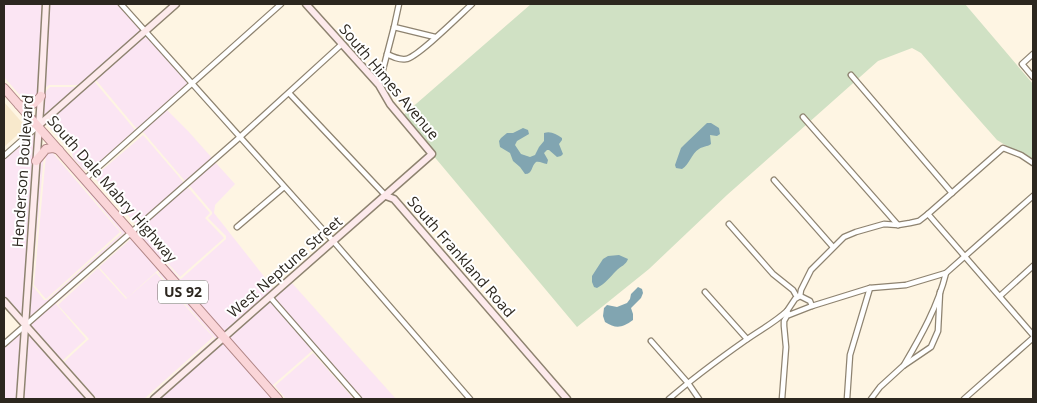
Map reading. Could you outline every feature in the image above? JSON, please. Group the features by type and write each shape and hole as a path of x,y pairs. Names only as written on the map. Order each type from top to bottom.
{"main road":[{"name":"South Dale Mabry Highway","path":"4,88 278,399"},
{"path":"19,105 32,105 41,96"},
{"path":"36,161 46,149 53,148 59,150"}],"street":[{"name":"Henderson Boulevard","path":"20,399 46,4"},
{"path":"121,4 334,242 470,399"},
{"path":"4,156 176,4"},
{"path":"85,179 282,4"},
{"name":"South Himes Avenue","path":"306,4 379,85 390,104 432,154"},
{"path":"379,85 399,4"},
{"path":"387,54 396,58 407,59 425,47 472,4"},
{"path":"394,27 435,37"},
{"path":"4,344 240,137 342,44"},
{"path":"1033,54 1022,64 1033,77"},
{"path":"851,75 952,193"},
{"name":"South Frankland Road","path":"289,93 386,196 394,199 567,399"},
{"path":"803,117 898,225"},
{"path":"782,399 786,347 784,321 811,270 833,247 844,238 856,232 884,224 898,225 919,221 1004,148 1021,155 1033,164"},
{"name":"West Neptune Street","path":"154,399 432,154"},
{"path":"774,180 833,247"},
{"path":"237,228 284,187"},
{"path":"669,399 747,339 788,313 791,315 812,306 870,288 906,285 946,273 1033,196"},
{"path":"928,214 1033,336 964,399"},
{"path":"730,224 773,274 798,297 810,301 812,306"},
{"path":"1000,296 1033,266"},
{"path":"903,366 928,322 946,273"},
{"path":"847,399 850,355 870,288"},
{"path":"705,292 747,339"},
{"path":"871,399 880,387 903,366 931,347 938,331 940,292"},
{"path":"270,297 359,399"},
{"path":"4,301 90,399"},
{"path":"651,341 688,383 699,399"}],"shaded area":[{"path":"4,4 117,4 141,31 81,85 49,85 35,97 25,101 4,77"},
{"path":"146,36 189,84 137,129 96,80"},
{"path":"94,81 135,130 89,171 84,170 73,158 72,153 50,128 49,123 51,119"},
{"path":"50,87 80,87 42,121 44,93"},
{"path":"4,102 26,127 4,147"},
{"path":"167,110 212,158 185,181 142,132"},
{"path":"36,133 22,320 4,298 4,160"},
{"path":"143,135 210,213 205,218 224,238 180,277 167,262 127,298 99,267 141,230 94,177"},
{"path":"54,151 58,152 127,231 27,320 39,162 44,155 32,285 44,300 47,300 122,233"},
{"path":"52,152 120,232 46,299 34,285 46,155"},
{"path":"215,162 235,184 215,205 214,213 274,289 224,334 165,268 168,265 181,279 226,239 226,236 208,218 212,212 189,185"},
{"path":"131,236 56,304 86,339 63,362 94,399 28,326"},
{"path":"98,268 126,299 156,273 213,337 144,399 97,399 64,362 89,339 58,305"},
{"path":"161,271 220,337 150,399 147,399 215,338 158,273"},
{"path":"291,282 396,399 362,399 273,298"},
{"path":"270,301 313,350 273,385 284,399 281,399 227,338"},
{"path":"21,332 18,399 4,399 4,348"},
{"path":"27,332 73,383 87,399 23,399"},
{"path":"224,341 275,399 158,399"},
{"path":"313,353 354,399 286,399 275,386"}],"green space":[{"path":"531,4 965,4 1033,84 1033,162 997,140 921,53 912,48 878,61 727,195 649,269 577,327 401,117"}],"water":[{"path":"707,123 711,123 719,128 720,134 717,136 710,135 711,144 696,151 682,169 676,168 675,165 681,148"},
{"path":"523,128 528,130 529,134 517,141 515,145 521,154 530,157 535,155 544,141 544,133 549,132 562,138 559,144 563,154 557,157 547,150 544,153 548,160 547,164 536,162 531,171 525,174 513,161 510,153 500,147 499,141 507,133 513,133"},
{"path":"619,255 628,259 626,263 597,288 594,287 592,276 603,259 608,256"},
{"path":"638,287 642,289 643,293 641,298 631,308 633,320 619,327 605,322 603,316 604,308 607,305 617,307 627,303 631,294"}]}
